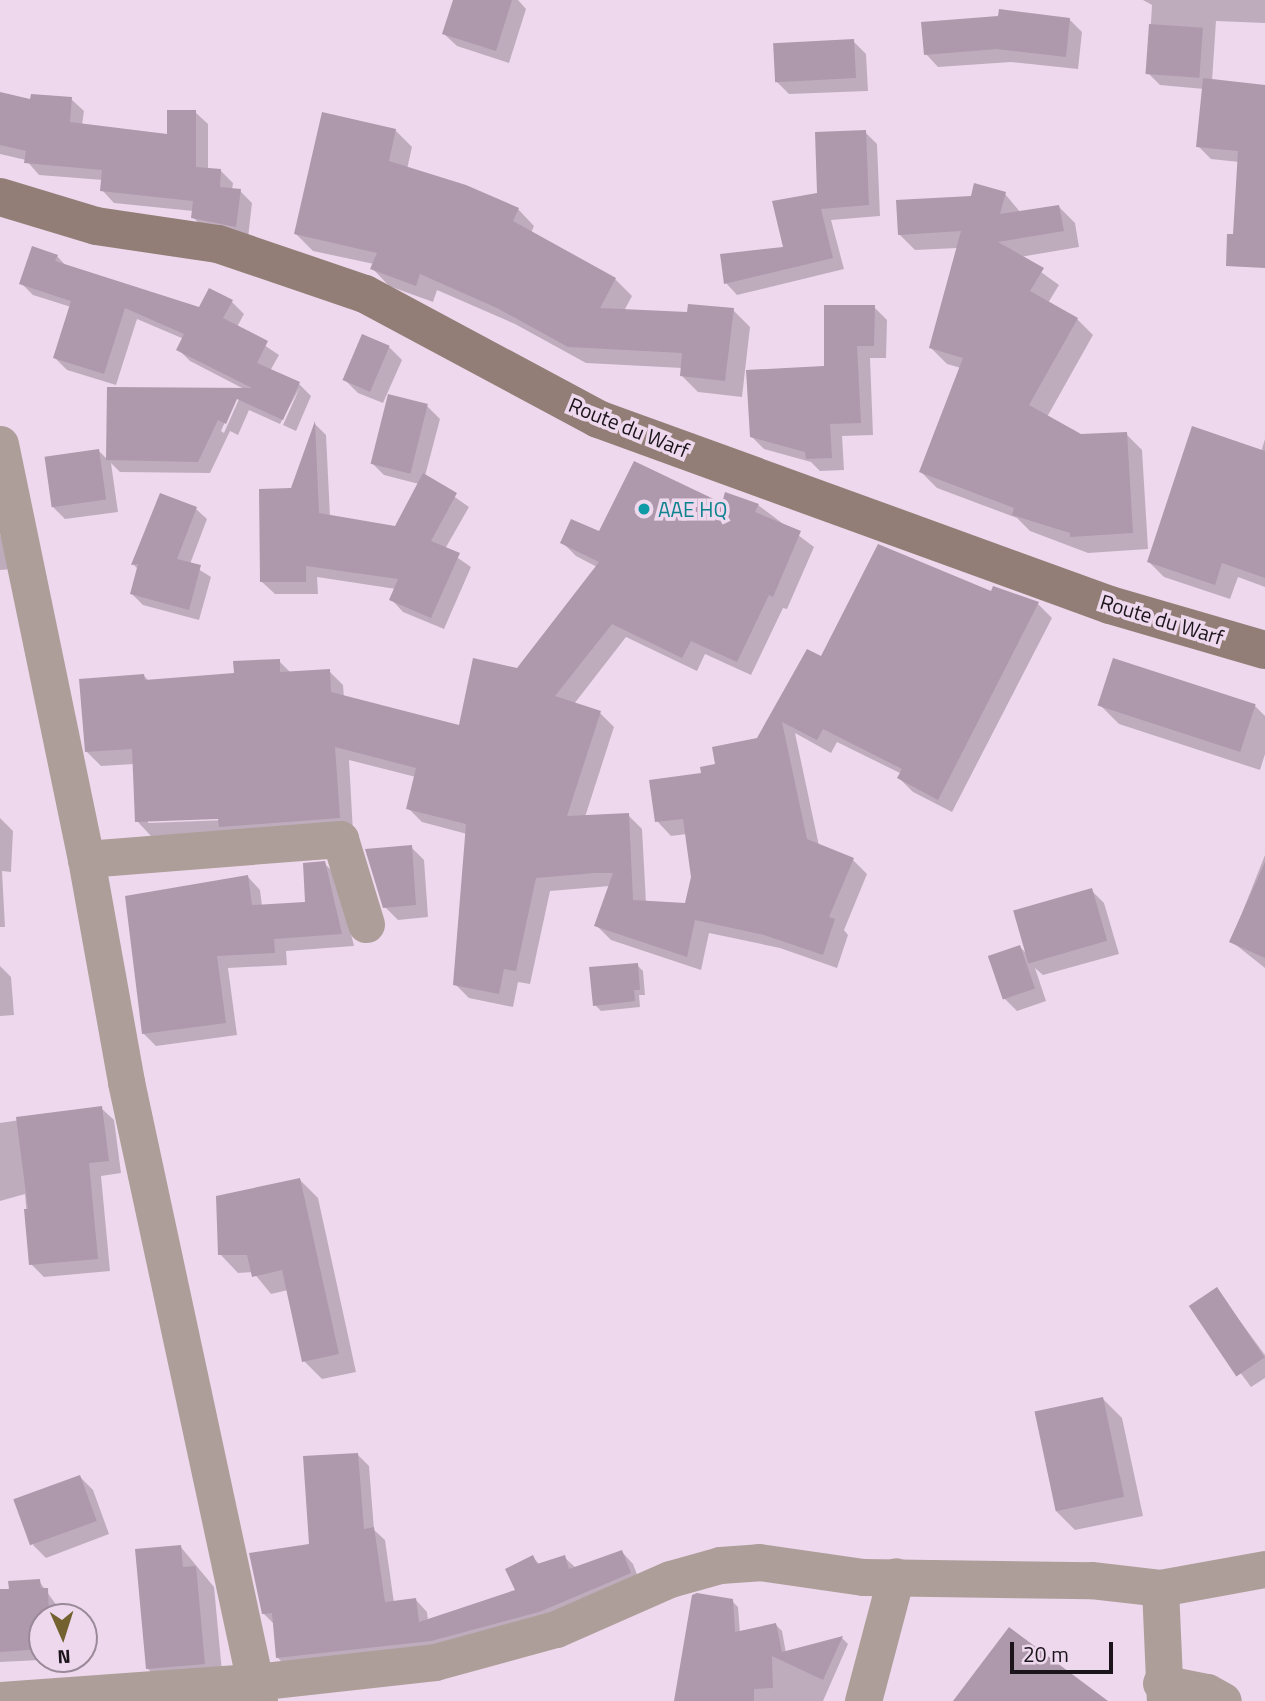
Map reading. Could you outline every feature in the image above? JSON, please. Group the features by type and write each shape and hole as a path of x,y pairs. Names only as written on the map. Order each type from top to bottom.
{"main road":[{"name":"Route du Warf","path":"0,197 96,226 218,244 365,293 598,419 1110,605 1265,650"}],"street":[{"path":"0,444 86,859 126,1082 257,1692"},
{"path":"86,859 340,839 366,924"},
{"path":"0,1700 257,1692 435,1662 556,1629 670,1579 720,1565 759,1562 863,1577 1091,1580 1160,1588 1265,1569"},
{"path":"863,1701 896,1576"},
{"path":"1160,1588 1163,1692 1207,1692 1223,1701"}],"building":[{"path":"453,0 512,0 496,51 442,34"},
{"path":"999,9 1070,18 1066,57 997,49 924,55 921,22 998,16"},
{"path":"1149,24 1203,28 1199,78 1146,74"},
{"path":"854,39 856,78 775,82 773,43"},
{"path":"1203,78 1265,85 1265,268 1226,266 1227,234 1233,234 1238,151 1196,147"},
{"path":"0,92 30,99 31,94 72,97 70,122 167,134 167,110 196,110 196,167 221,169 220,187 241,189 236,227 191,218 193,201 100,191 102,170 24,163 26,151 0,145"},
{"path":"322,112 396,129 389,161 466,185 519,208 513,221 616,278 600,308 687,312 688,304 734,308 725,381 680,376 682,353 568,347 497,308 420,274 416,286 370,269 377,253 294,234"},
{"path":"866,130 869,205 821,209 833,258 724,284 720,254 783,247 772,201 817,193 815,132"},
{"path":"974,183 1006,192 1000,214 1059,205 1064,231 998,242 1044,268 1030,291 1078,318 1029,405 1081,434 1127,432 1133,533 1070,537 1070,533 1012,515 1014,508 919,472 963,358 929,348 961,231 898,235 896,200 971,196"},
{"path":"32,246 58,255 55,261 199,307 209,288 233,300 223,318 268,341 257,363 300,382 283,420 237,399 226,424 218,420 198,462 106,460 107,387 252,388 176,350 184,334 125,308 104,374 53,358 71,301 19,284"},
{"path":"824,305 875,305 874,346 857,346 861,423 830,424 832,458 806,459 805,452 750,437 746,370 824,366"},
{"path":"362,334 390,346 370,392 342,380"},
{"path":"388,394 428,404 410,474 371,464"},
{"path":"315,421 319,513 395,526 423,473 457,493 431,541 460,553 431,618 389,600 398,579 306,566 306,582 260,582 259,489 291,488"},
{"path":"1192,426 1265,451 1265,578 1222,563 1215,585 1147,562"},
{"path":"99,449 106,500 52,507 45,457"},
{"path":"634,461 722,503 725,492 759,504 755,512 801,531 773,597 769,595 737,662 691,641 682,658 612,624 555,696 601,711 567,816 629,813 633,900 685,903 691,877 683,819 655,822 649,780 701,773 700,767 715,764 712,747 757,738 807,649 821,656 878,544 991,591 993,586 1039,602 938,800 897,778 902,769 823,729 817,740 782,722 807,839 854,858 829,917 835,919 823,955 764,935 695,920 687,957 594,926 613,873 595,873 536,878 516,971 504,969 499,994 453,985 466,824 406,809 416,768 335,747 340,818 219,827 218,819 135,822 132,749 85,752 79,679 144,674 145,680 234,673 233,661 280,659 280,672 330,669 331,692 459,725 473,658 517,668 599,562 560,543 571,519 599,531"},
{"path":"160,493 197,507 177,559 201,565 189,610 130,594 138,564 131,565"},
{"path":"1113,658 1256,704 1240,752 1098,706"},
{"path":"412,845 416,905 383,908 365,849"},
{"path":"325,861 342,934 274,939 275,953 217,956 226,1023 142,1034 125,896 248,875 252,905 305,902 303,863"},
{"path":"1265,862 1265,958 1229,942"},
{"path":"1092,888 1107,941 1028,963 1013,911"},
{"path":"1020,945 1035,988 1003,1000 988,956"},
{"path":"638,963 640,990 634,990 635,1001 593,1006 589,967"},
{"path":"102,1106 109,1161 89,1163 98,1259 29,1265 24,1209 28,1209 16,1117"},
{"path":"300,1178 339,1354 302,1362 282,1270 252,1277 247,1255 218,1255 216,1196"},
{"path":"1217,1287 1265,1357 1236,1376 1189,1306"},
{"path":"1103,1397 1124,1497 1056,1511 1035,1412"},
{"path":"358,1453 364,1529 374,1527 385,1602 416,1598 419,1622 515,1590 505,1569 533,1555 537,1564 565,1555 569,1569 622,1550 631,1573 539,1612 431,1641 276,1658 272,1613 262,1614 249,1553 309,1544 303,1456"},
{"path":"80,1475 97,1521 30,1545 13,1499"},
{"path":"181,1545 183,1567 196,1566 205,1664 146,1669 135,1549"},
{"path":"40,1579 41,1588 48,1588 49,1603 28,1603 28,1650 0,1652 0,1589 9,1589 8,1581"},
{"path":"697,1593 733,1599 735,1632 776,1623 782,1652 843,1636 823,1680 772,1656 773,1688 754,1689 754,1701 674,1701 692,1595"},
{"path":"1009,1627 1108,1701 953,1701"}],"place":[{"name":"AAE HQ","path":"644,509"}]}
